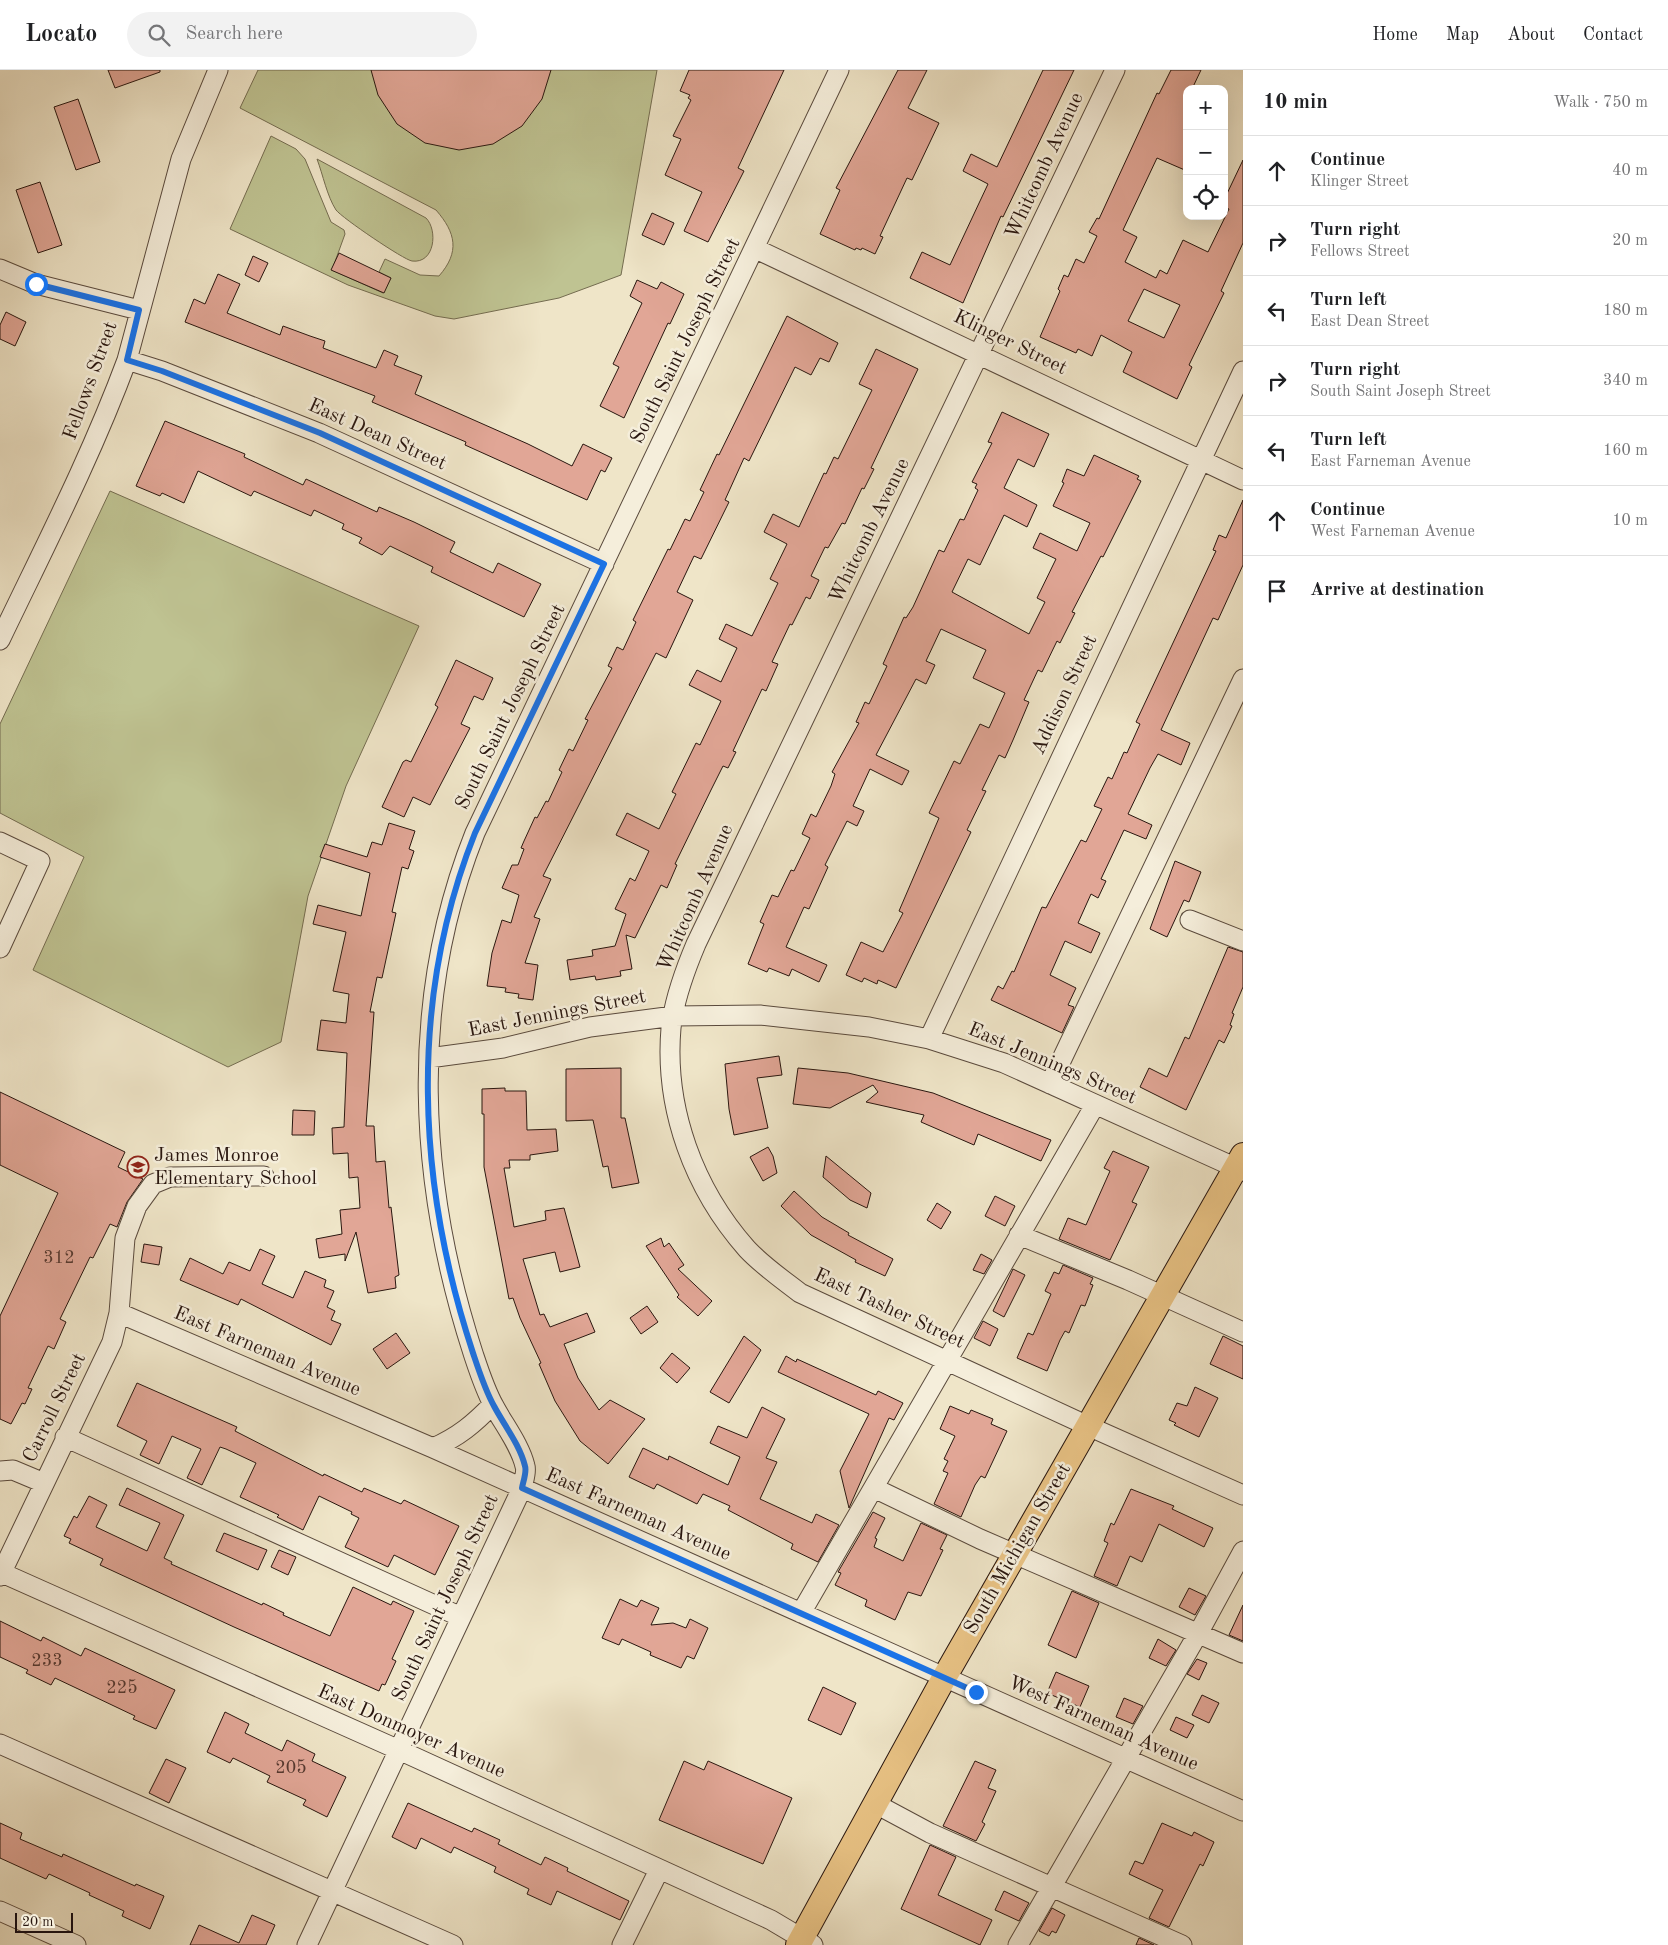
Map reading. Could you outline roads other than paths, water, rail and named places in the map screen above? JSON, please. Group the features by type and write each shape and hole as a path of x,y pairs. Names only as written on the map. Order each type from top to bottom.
{"main road":[{"name":"South Michigan Street","path":"804,1943 874,1803 944,1678 1162,1296 1240,1165"}],"street":[{"name":"Fellows Street","path":"0,640 82,471 127,360 181,159 218,70"},
{"name":"South Saint Joseph Street","path":"306,1945 522,1488 526,1467 493,1404 474,1354 440,1225 434,1186 428,1110 431,1004 435,973 457,877 475,833 840,70"},
{"name":"Whitcomb Avenue","path":"674,1016 685,970 696,944 1115,70"},
{"name":"Klinger Street","path":"756,249 1243,480"},
{"path":"0,269 36,284 139,310"},
{"name":"East Dean Street","path":"127,360 162,371 320,433 604,564"},
{"name":"Addison Street","path":"929,1039 1243,371"},
{"path":"1050,1084 1243,679"},
{"path":"0,842 40,861 0,948"},
{"path":"1190,920 1243,941"},
{"name":"East Jennings Street","path":"429,1058 503,1048 590,1027 674,1016 760,1015 813,1019 869,1027 929,1039 1004,1063 1095,1105 1240,1165"},
{"name":"East Tasher Street","path":"674,1016 671,1028 672,1069 680,1125 702,1186 734,1233 767,1268 800,1293 817,1302 1243,1495"},
{"path":"801,1613 1095,1105"},
{"name":"Carroll Street","path":"1,1574 112,1342 119,1313 125,1238 137,1206 153,1184 170,1177 264,1176"},
{"path":"1019,1235 1243,1332"},
{"name":"East Farneman Avenue","path":"119,1313 433,1448 944,1678"},
{"path":"433,1448 455,1438 473,1426 493,1404"},
{"path":"65,1437 461,1617"},
{"path":"0,1471 13,1470 44,1483"},
{"path":"874,1488 1016,1554 1243,1652"},
{"path":"1018,1945 1199,1632 1243,1551"},
{"name":"East Donmoyer Avenue","path":"1,1574 399,1750 771,1920 804,1943"},
{"name":"West Farneman Avenue","path":"944,1678 1243,1811"},
{"path":"0,1744 333,1890 453,1945"},
{"path":"874,1803 930,1833 1182,1945"},
{"path":"622,1945 659,1870"},
{"path":"0,1911 76,1945"}],"place":[{"name":"James Monroe Elementary School","path":"138,1167"}]}
